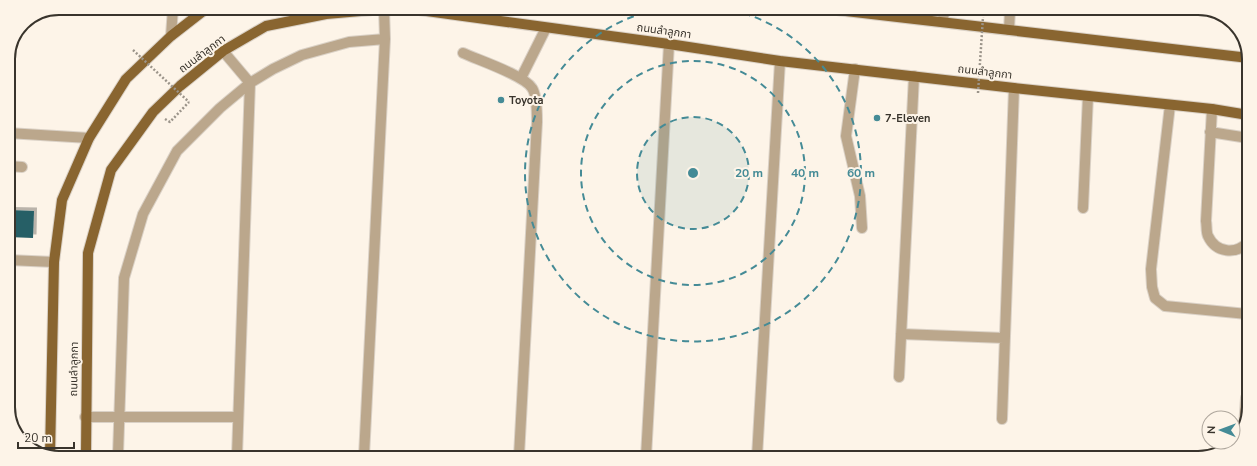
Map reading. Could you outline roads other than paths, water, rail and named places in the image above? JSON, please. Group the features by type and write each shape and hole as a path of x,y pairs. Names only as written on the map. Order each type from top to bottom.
{"main road":[{"name":"ถนนลำลูกกา","path":"50,450 54,262 62,200 89,138 126,79 171,36 198,15"},
{"name":"ถนนลำลูกกา","path":"86,451 88,253 112,170 152,112 180,86 223,51 266,26 321,15"},
{"name":"ถนนลำลูกกา","path":"454,15 669,44 780,61 1212,109 1242,114"},
{"path":"898,15 943,22 1242,57"}],"street":[{"path":"171,36 172,15"},
{"path":"364,451 385,40 384,15"},
{"path":"943,22 944,15"},
{"path":"1009,30 1010,15"},
{"path":"521,78 546,28"},
{"path":"118,451 124,278 143,214 177,151 220,108 250,83 273,69 302,55 349,42 385,40"},
{"path":"646,451 669,44"},
{"path":"223,51 250,83 237,451"},
{"path":"463,53 521,78 532,88 536,105 537,122 519,451"},
{"path":"757,451 780,61"},
{"path":"855,69 846,136 860,196 862,228"},
{"path":"899,377 914,76"},
{"path":"1002,419 1014,88"},
{"path":"1083,208 1088,96"},
{"path":"1170,105 1152,269 1152,287 1155,298 1165,306 1242,314"},
{"path":"1212,109 1206,221 1208,235 1214,246 1225,250 1237,250 1242,247"},
{"path":"1210,132 1242,137"},
{"path":"15,133 89,138"},
{"path":"15,166 22,167"},
{"path":"15,260 54,262"},
{"path":"901,334 1004,338"},
{"path":"86,417 238,417"}],"place":[{"name":"Toyota","path":"501,100"},
{"name":"7-Eleven","path":"877,118"}]}
